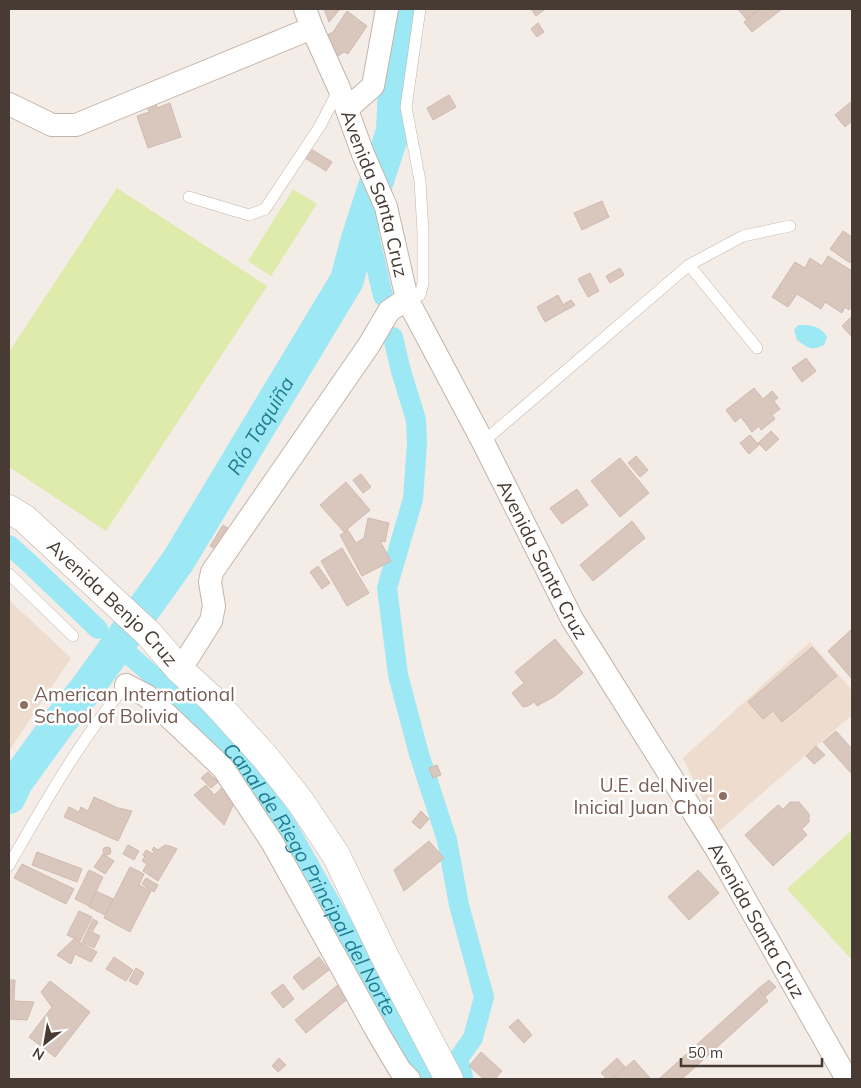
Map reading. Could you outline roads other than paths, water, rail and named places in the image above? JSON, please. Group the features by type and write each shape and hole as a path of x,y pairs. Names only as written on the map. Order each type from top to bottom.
{"street":[{"path":"344,98 373,86 387,9"},
{"path":"9,104 52,125 76,125 308,18"},
{"name":"Avenida Santa Cruz","path":"308,18 344,98 386,207 407,300 483,442 572,619 717,850 847,1079"},
{"path":"180,670 211,621 214,606 210,582 212,572 369,345 389,311 407,300"},
{"name":"Avenida Benjo Cruz","path":"9,509 25,519 149,634 180,670 213,700 265,757 300,801 336,855 386,959 449,1079"},
{"path":"126,685 147,696 224,768 272,842 378,1033 400,1070 409,1079"}],"lane":[{"path":"407,300 420,295 424,283 420,181 406,107 420,9"},
{"path":"189,197 249,215 265,209 320,126 344,98"},
{"path":"483,442 689,265 742,236 790,226"},
{"path":"689,265 757,348"},
{"path":"9,574 73,636"},
{"path":"9,866 58,781 111,703 126,685"}],"water":[{"path":"798,325 811,326 821,330 827,337 824,345 810,348 797,340 794,330"}],"waterway":[{"name":"Río Taquiña","path":"9,797 16,782 87,688 178,561 347,280 357,242 393,131 398,20 402,9"},
{"path":"365,217 383,296"},
{"path":"393,337 416,420 417,443 413,499 387,588 398,675 419,754 447,840 459,905 484,997 473,1038 458,1059 463,1077"},
{"name":"Canal de Riego Principal del Norte","path":"9,545 98,629"},
{"name":"Canal de Riego Principal del Norte","path":"127,653 180,699 243,761 287,826 429,1079"}],"place":[{"name":"American International School of Bolivia","path":"24,705"},
{"name":"U.E. del Nivel Inicial Juan Choi","path":"723,796"}]}
